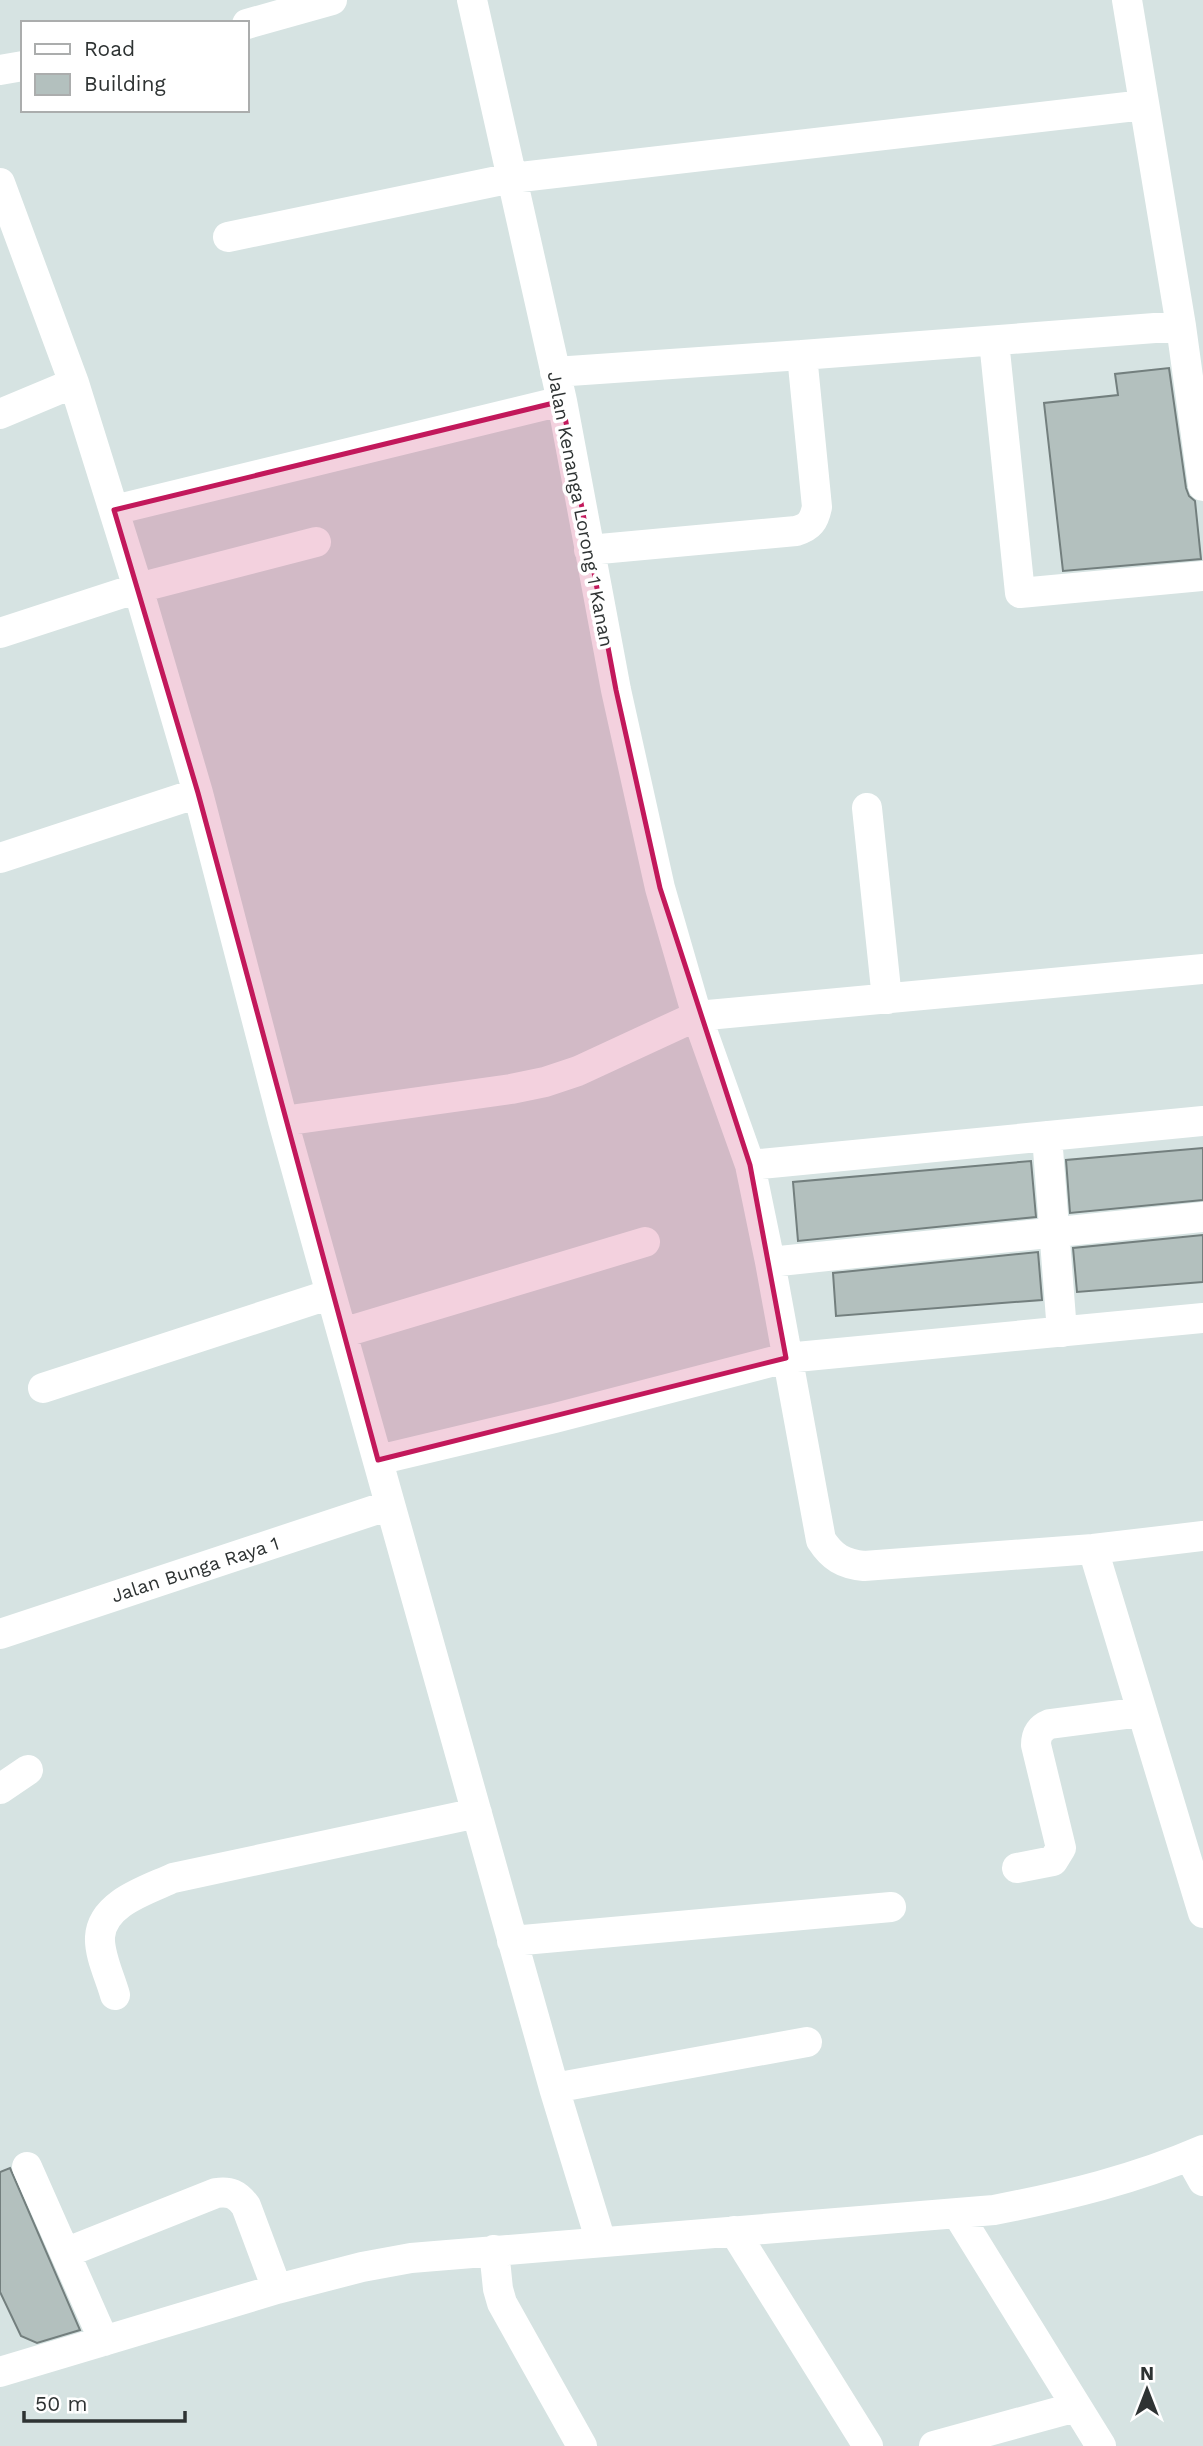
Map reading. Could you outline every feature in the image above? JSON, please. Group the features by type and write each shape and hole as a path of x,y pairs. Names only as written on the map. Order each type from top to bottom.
{"street":[{"path":"248,24 332,0"},
{"name":"Jalan Kenanga Lorong 1 Kanan","path":"472,0 562,401 616,690 660,888 697,1016 750,1165 821,1539 838,1559 848,1564 864,1566 1093,1549 1203,1536"},
{"path":"1127,0 1202,470"},
{"path":"0,70 21,66"},
{"path":"228,237 512,178 1144,105"},
{"path":"0,183 74,383 198,793 331,1294 512,1941 601,2242"},
{"path":"555,372 1181,326"},
{"path":"994,341 1020,593 1203,576"},
{"path":"589,550 796,531 807,527 815,519 817,507 802,355"},
{"path":"0,414 74,383"},
{"path":"114,510 562,401"},
{"path":"0,633 138,588 316,542"},
{"path":"0,858 198,793"},
{"path":"867,808 887,999"},
{"path":"283,1121 545,1082 578,1071 697,1016 1203,969"},
{"path":"750,1165 1203,1121"},
{"path":"1047,1136 1062,1332"},
{"path":"770,1262 1203,1217"},
{"path":"342,1333 645,1242"},
{"path":"43,1388 331,1294"},
{"path":"378,1460 555,1419 786,1358 1203,1318"},
{"name":"Jalan Bunga Raya 1","path":"0,1634 390,1504"},
{"path":"1093,1549 1203,1913"},
{"path":"1017,1868 1053,1861 1061,1848 1036,1745 1043,1726 1142,1712"},
{"path":"0,1790 28,1770"},
{"path":"115,1994 100,1938 103,1924 112,1911 136,1895 173,1878 477,1814"},
{"path":"512,1941 891,1907"},
{"path":"554,2088 807,2042"},
{"path":"3,2364 104,2341 277,2289 399,2260 994,2210 1060,2197 1140,2174 1198,2163"},
{"path":"27,2167 104,2341"},
{"path":"65,2253 216,2193 229,2192 240,2197 246,2206 277,2289"},
{"path":"957,2213 1101,2446"},
{"path":"734,2231 868,2446"},
{"path":"494,2250 502,2304 582,2446"},
{"path":"933,2446 1076,2407"}],"highlighted area":[{"path":"562,401 616,690 660,888 750,1165 786,1358 378,1460 198,793 114,510"}],"building":[{"path":"1169,368 1186,488 1195,501 1201,559 1063,571 1044,403 1118,395 1115,374"},
{"path":"1203,1148 1203,1200 1070,1213 1066,1160"},
{"path":"1031,1161 1036,1217 798,1241 793,1182"},
{"path":"1203,1235 1203,1282 1077,1292 1073,1248"},
{"path":"1038,1252 1042,1300 836,1316 833,1273"},
{"path":"10,2168 80,2330 37,2343 21,2336 0,2292 0,2172"}]}
